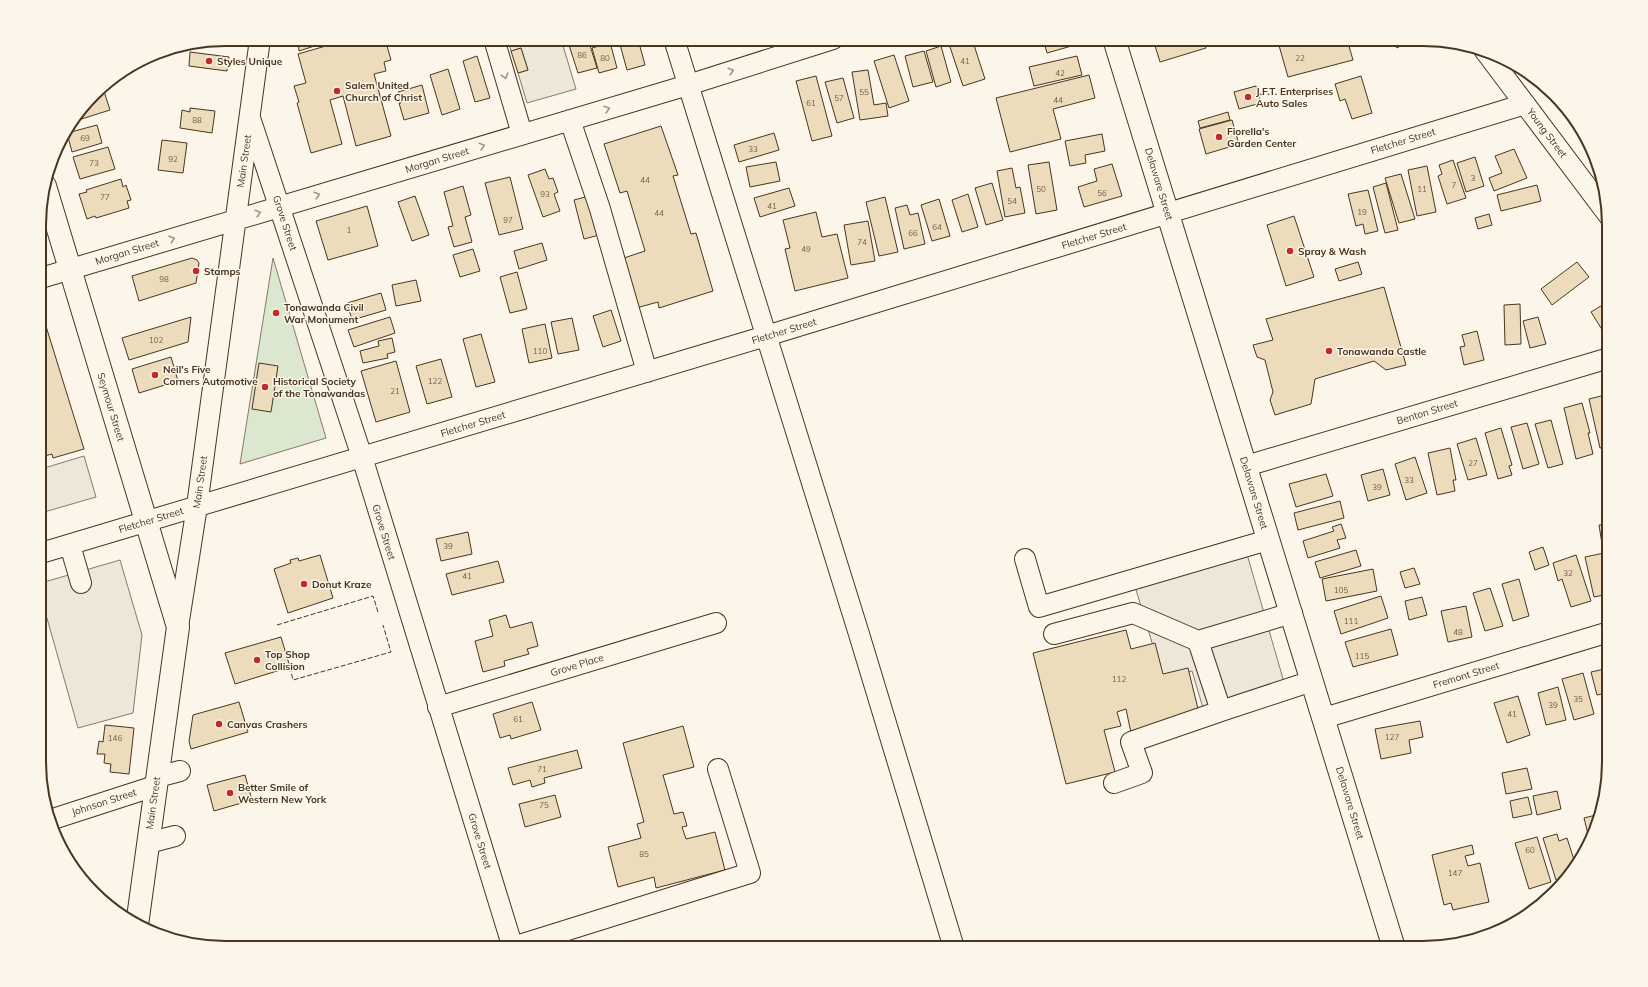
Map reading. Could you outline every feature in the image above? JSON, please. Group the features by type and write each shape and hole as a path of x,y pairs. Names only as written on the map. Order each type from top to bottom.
{"main road":[{"name":"Delaware Street","path":"1116,46 1392,941"},
{"name":"Seymour Street","path":"48,197 145,522 178,627"},
{"name":"Main Street","path":"138,919 178,627"}],"street":[{"name":"Main Street","path":"178,627 197,506 259,46"},
{"path":"496,46 522,134"},
{"path":"676,46 859,634 952,941"},
{"name":"Morgan Street","path":"46,276 688,85 812,46"},
{"name":"Young Street","path":"1492,60 1600,205"},
{"name":"Fletcher Street","path":"46,551 766,336 1525,104"},
{"name":"Grove Street","path":"250,118 362,457 511,941"},
{"path":"570,120 600,209 647,372"},
{"name":"Benton Street","path":"1246,466 1602,360"},
{"path":"1025,559 1039,607 1268,540"},
{"path":"70,544 81,583"},
{"path":"1054,634 1133,613 1198,641 1292,613"},
{"name":"Grove Place","path":"438,707 716,623"},
{"name":"Fremont Street","path":"1324,718 1602,634"},
{"path":"1198,641 1221,711"},
{"path":"1114,783 1142,772 1131,742 1312,681"},
{"path":"535,941 750,873 718,769"},
{"name":"Johnson Street","path":"55,818 156,782 180,771"},
{"path":"148,843 175,836"}],"green space":[{"path":"273,258 326,438 240,464"}],"shaded area":[{"path":"510,46 563,46 576,89 527,103 518,73 528,70 521,48 511,51"},
{"path":"84,456 96,497 46,512 46,467"},
{"path":"1242,537 1288,696 1206,718 1192,671 1163,679 1130,570"},
{"path":"120,560 142,635 133,713 78,728 46,615 46,582"}],"building":[{"path":"299,46 315,46 299,51"},
{"name":"Salem United Church of Christ","path":"326,46 387,46 391,60 384,62 386,71 374,74 391,136 356,146 343,96 330,100 342,144 311,153 297,103 299,102 294,86 306,83 298,54"},
{"path":"569,46 590,46 597,68 578,73"},
{"path":"599,46 611,46 617,68 599,73 592,48"},
{"path":"620,46 640,46 645,65 627,70"},
{"path":"941,46 951,82 936,87 926,51"},
{"path":"950,46 974,46 985,79 963,86"},
{"path":"1045,46 1072,46 1047,53"},
{"path":"1155,46 1205,46 1206,48 1160,62"},
{"path":"1279,46 1349,46 1353,60 1288,77"},
{"path":"521,48 528,70 518,73 511,51"},
{"path":"924,51 933,82 913,87 905,56"},
{"name":"Styles Unique","path":"190,52 229,57 227,71 189,66"},
{"path":"894,55 909,101 889,108 874,61"},
{"path":"477,56 490,98 475,102 463,61"},
{"path":"1077,56 1082,75 1034,86 1029,67"},
{"path":"448,69 460,109 442,115 430,75"},
{"path":"868,70 874,105 886,103 888,116 860,120 852,72"},
{"path":"1089,75 1095,98 1053,109 1061,139 1010,152 996,98"},
{"path":"816,76 832,136 812,141 796,81"},
{"path":"1361,76 1372,113 1352,119 1345,99 1340,101 1335,84"},
{"path":"843,78 854,118 837,123 825,82"},
{"path":"422,85 429,113 404,120 399,103 401,103 398,92"},
{"name":"J.F.T. Enterprises Auto Sales","path":"1256,86 1261,103 1239,109 1234,92"},
{"path":"104,92 110,110 81,119"},
{"path":"190,108 215,111 212,133 180,128 182,110 190,112"},
{"path":"1228,112 1230,120 1200,128 1198,121"},
{"name":"Fiorella's Garden Center","path":"1232,120 1239,144 1206,154 1199,129"},
{"path":"97,125 102,143 72,152 68,139 73,131"},
{"path":"661,126 678,175 673,176 691,234 696,233 713,291 659,308 658,302 636,308 621,259 645,251 627,191 620,193 604,144"},
{"path":"774,133 779,150 739,162 734,145"},
{"path":"1102,134 1105,151 1085,155 1086,163 1070,166 1065,141"},
{"path":"162,140 187,143 183,173 158,170"},
{"path":"108,147 115,169 80,179 73,157"},
{"path":"1514,149 1527,178 1494,191 1489,178 1502,173 1495,156"},
{"path":"1475,157 1484,186 1466,192 1457,163"},
{"path":"1453,160 1466,198 1447,204 1438,176 1442,174 1439,165"},
{"path":"776,162 780,181 750,187 746,167"},
{"path":"1049,162 1057,210 1036,214 1028,165"},
{"path":"1112,164 1122,196 1084,207 1078,187 1097,181 1094,169"},
{"path":"1427,166 1436,212 1417,216 1408,170"},
{"path":"1012,168 1016,188 1020,187 1025,213 1005,217 997,171"},
{"path":"545,169 549,179 553,178 558,192 554,194 560,211 543,217 528,175"},
{"path":"1401,174 1415,219 1399,223 1385,178"},
{"path":"510,177 523,229 499,235 485,183"},
{"path":"121,179 123,187 126,185 131,200 127,201 129,208 96,218 95,216 87,219 79,194 87,192 86,190"},
{"path":"992,183 1003,220 986,225 975,188"},
{"path":"1386,183 1398,230 1385,233 1373,187"},
{"path":"1537,185 1541,201 1501,211 1497,195"},
{"path":"463,186 471,215 465,217 472,242 454,247 448,227 453,226 444,192"},
{"path":"789,188 795,206 760,217 754,198"},
{"path":"1368,190 1378,231 1365,234 1363,224 1356,226 1348,194"},
{"path":"968,194 978,227 962,232 952,200"},
{"path":"415,196 429,235 412,241 398,202"},
{"path":"589,196 599,235 584,239 574,200"},
{"path":"885,197 898,252 879,256 866,202"},
{"path":"939,199 950,236 932,241 921,205"},
{"path":"907,205 910,215 918,213 925,244 904,249 895,208"},
{"path":"367,206 378,246 328,260 316,221"},
{"path":"816,212 822,237 837,234 848,278 795,291 785,249 790,248 783,220"},
{"path":"1489,214 1492,225 1478,229 1475,218"},
{"name":"Spray & Wash","path":"1294,216 1314,277 1286,286 1267,225"},
{"path":"868,221 875,261 851,265 844,225"},
{"path":"542,243 547,260 519,269 514,251"},
{"path":"473,249 480,271 460,277 453,255"},
{"path":"192,258 197,260 199,263 196,283 139,301 132,276"},
{"path":"1358,262 1362,274 1339,281 1335,269"},
{"path":"1577,262 1589,277 1552,305 1541,289"},
{"path":"517,272 527,309 510,313 500,277"},
{"path":"416,280 421,301 396,306 392,285"},
{"name":"Tonawanda Castle","path":"1384,287 1406,365 1386,370 1374,361 1315,379 1311,404 1275,415 1270,400 1273,392 1265,360 1257,357 1253,345 1273,340 1266,319"},
{"path":"381,293 386,310 352,320 347,303"},
{"path":"1520,304 1521,344 1505,345 1504,305"},
{"path":"1602,305 1602,330 1591,312"},
{"path":"611,310 621,341 603,347 593,316"},
{"path":"191,317 188,342 129,360 122,338"},
{"path":"390,317 395,333 354,347 348,330"},
{"path":"1538,317 1546,344 1530,348 1523,321"},
{"path":"572,318 579,350 558,354 551,322"},
{"path":"545,324 552,358 529,363 522,329"},
{"path":"46,326 84,449 53,458 52,454 46,456"},
{"path":"1477,331 1484,360 1464,365 1460,347 1465,346 1462,335"},
{"path":"481,334 495,382 476,387 463,339"},
{"path":"392,338 395,352 387,354 388,358 363,363 360,351 379,346 378,341"},
{"name":"Neil's Five Corners Automotive","path":"171,357 178,381 139,393 132,369"},
{"path":"441,359 452,397 427,404 416,366"},
{"path":"396,361 410,412 376,422 361,371"},
{"name":"Historical Society of the Tonawandas","path":"259,363 278,366 271,412 252,409"},
{"path":"1602,396 1602,448 1600,448 1589,399"},
{"path":"1582,403 1590,433 1588,433 1593,454 1576,459 1564,408"},
{"path":"1551,420 1563,464 1548,468 1535,424"},
{"path":"1527,423 1539,464 1523,469 1511,427"},
{"path":"1501,428 1512,465 1509,466 1512,475 1498,479 1485,433"},
{"path":"1476,438 1487,475 1468,480 1457,444"},
{"path":"1450,448 1456,480 1453,480 1455,491 1437,495 1428,453"},
{"path":"1415,457 1427,493 1406,500 1395,464"},
{"path":"1383,469 1390,495 1368,501 1361,475"},
{"path":"1326,474 1333,496 1296,507 1289,484"},
{"path":"1340,501 1344,518 1298,530 1294,513"},
{"path":"1341,524 1346,538 1337,540 1340,548 1308,558 1303,541 1334,531 1332,527"},
{"path":"1599,525 1602,525 1602,544"},
{"path":"468,532 472,554 441,561 436,539"},
{"path":"1543,547 1549,565 1535,570 1529,552"},
{"path":"1356,550 1361,566 1320,578 1315,562"},
{"path":"1602,553 1602,595 1594,597 1585,557"},
{"name":"Donut Kraze","path":"320,555 333,598 288,613 274,569 291,563 290,560 298,558 299,561"},
{"path":"1576,555 1591,601 1571,607 1562,579 1558,581 1553,563"},
{"path":"498,561 504,582 452,595 446,574"},
{"path":"1414,568 1420,584 1405,588 1400,572"},
{"path":"1373,569 1377,591 1326,601 1322,579"},
{"path":"1519,579 1529,616 1513,621 1502,584"},
{"path":"1490,588 1503,626 1485,631 1473,593"},
{"path":"1381,596 1388,618 1341,634 1334,611"},
{"path":"1422,597 1427,615 1409,620 1405,601"},
{"path":"1466,606 1472,637 1448,642 1441,611"},
{"path":"506,615 510,628 532,622 538,646 527,649 529,654 504,661 505,666 483,672 475,641 493,636 489,620"},
{"path":"1391,629 1398,655 1353,667 1345,642"},
{"path":"1126,630 1131,649 1155,643 1163,674 1188,668 1199,713 1131,733 1126,709 1117,712 1121,726 1104,730 1115,772 1066,784 1033,653"},
{"name":"Top Shop Collision","path":"281,637 290,667 235,684 225,653"},
{"path":"1602,670 1602,694 1597,695 1591,672"},
{"path":"1583,673 1594,714 1574,720 1562,679"},
{"path":"1558,687 1566,720 1546,725 1538,693"},
{"path":"1518,696 1530,735 1507,743 1494,703"},
{"name":"Canvas Crashers","path":"239,702 248,732 191,749 189,741 193,715"},
{"path":"532,702 541,730 511,739 510,735 500,738 493,714"},
{"path":"1420,721 1423,737 1409,740 1411,753 1381,759 1375,729"},
{"path":"105,725 134,728 129,774 110,772 111,764 104,763 105,754 97,754 99,741 103,742"},
{"path":"683,726 694,767 663,775 674,814 683,812 687,826 682,827 686,839 715,832 725,870 656,888 654,877 618,887 608,847 641,838 637,824 644,822 623,743"},
{"path":"577,750 582,768 544,778 545,783 532,787 530,780 513,785 508,768"},
{"path":"1527,768 1532,789 1506,794 1502,773"},
{"name":"Better Smile of Western New York","path":"245,775 252,800 214,811 207,785"},
{"path":"1557,791 1561,809 1537,815 1533,796"},
{"path":"555,795 561,817 525,827 519,804"},
{"path":"1528,797 1532,814 1513,818 1510,801"},
{"path":"1594,815 1588,832 1584,818"},
{"path":"1557,834 1559,841 1567,838 1574,859 1559,879 1556,880 1543,838"},
{"path":"1537,837 1551,882 1529,889 1515,843"},
{"path":"1472,845 1474,854 1465,856 1468,866 1480,863 1489,902 1453,910 1451,903 1444,905 1432,855"}],"fence":[{"path":"277,625 373,596 378,612"},
{"path":"290,667 293,680 391,652 383,625"}],"place":[{"name":"Styles Unique","path":"209,61"},
{"name":"Salem United Church of Christ","path":"337,91"},
{"name":"J.F.T. Enterprises Auto Sales","path":"1248,97"},
{"name":"Fiorella's Garden Center","path":"1219,137"},
{"name":"Spray & Wash","path":"1290,251"},
{"name":"Stamps","path":"196,271"},
{"name":"Tonawanda Civil War Monument","path":"276,313"},
{"name":"Tonawanda Castle","path":"1329,351"},
{"name":"Neil's Five Corners Automotive","path":"155,375"},
{"name":"Historical Society of the Tonawandas","path":"265,387"},
{"name":"Donut Kraze","path":"304,584"},
{"name":"Top Shop Collision","path":"257,660"},
{"name":"Canvas Crashers","path":"219,724"},
{"name":"Better Smile of Western New York","path":"230,793"}]}
